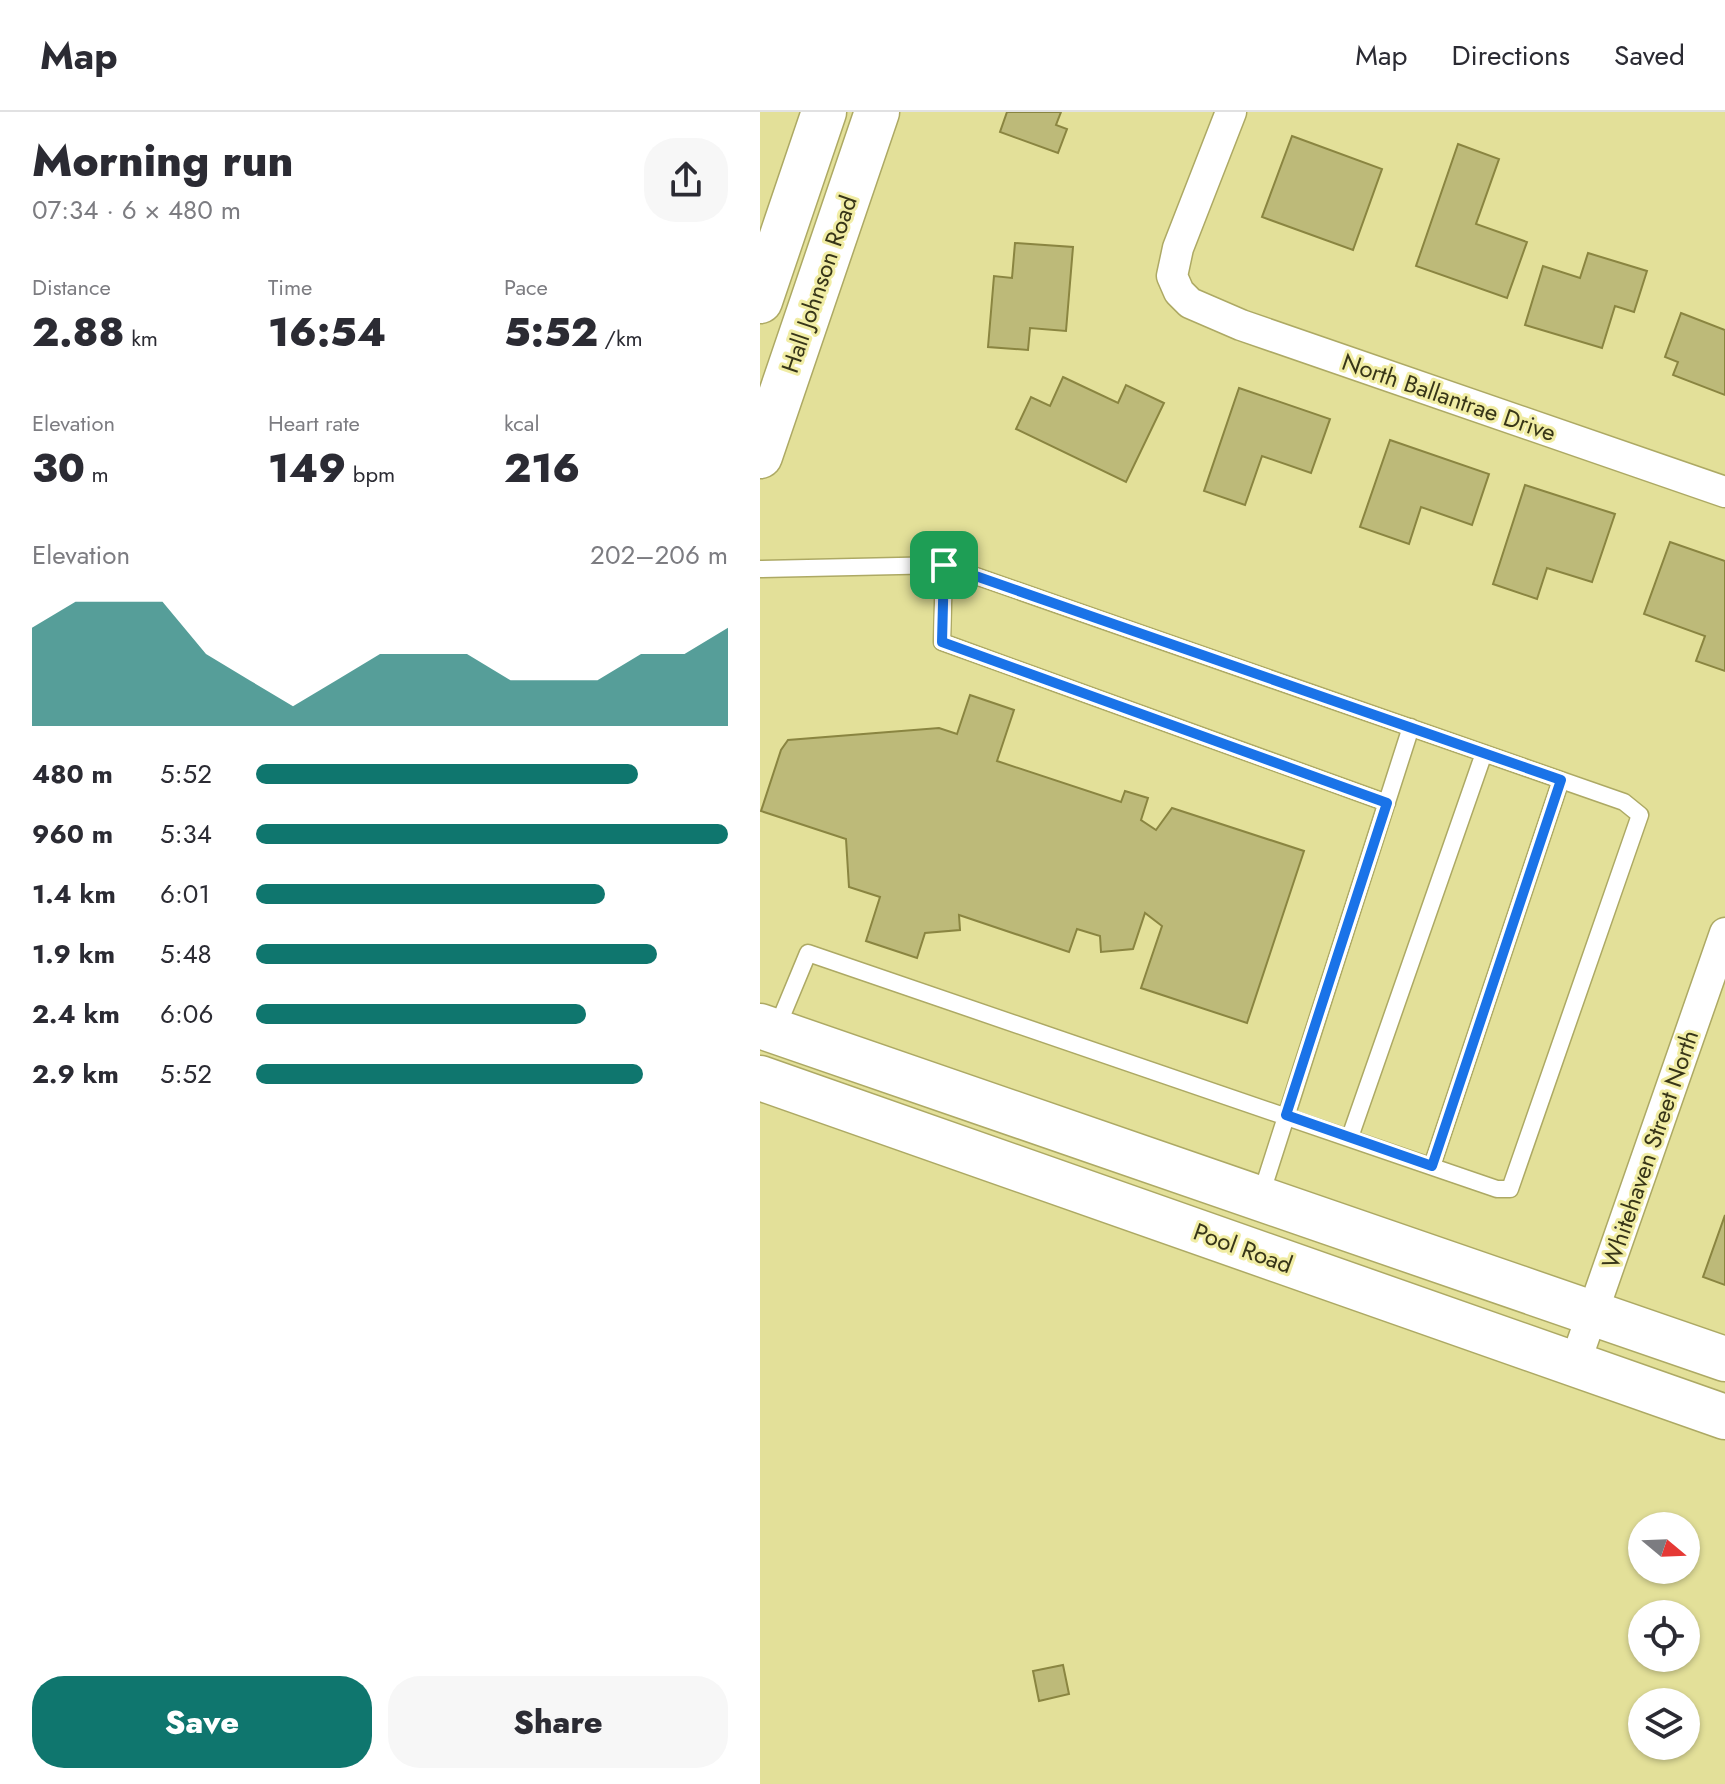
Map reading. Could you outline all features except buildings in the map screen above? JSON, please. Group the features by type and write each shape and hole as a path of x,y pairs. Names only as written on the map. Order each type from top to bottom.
{"main road":[{"name":"Hall Johnson Road","path":"760,301 824,112"},
{"name":"Hall Johnson Road","path":"760,456 877,112"},
{"path":"768,1029 1725,1359"},
{"name":"Pool Road","path":"760,1078 1725,1417"},
{"path":"1241,1247 1260,1198"}],"street":[{"name":"North Ballantrae Drive","path":"1231,112 1178,248 1172,276 1179,292 1190,303 1241,325 1725,492"},
{"name":"Whitehaven Street North","path":"1574,1366 1725,933"}],"lane":[{"path":"760,569 944,565 1624,802 1640,815 1510,1189 1497,1189 808,953 768,1029"},
{"path":"944,565 942,642 1387,803"},
{"path":"1260,1198 1411,727"},
{"path":"1350,1137 1484,753"},
{"path":"1432,1166 1561,780"}],"route":[{"path":"944,565 1561,780 1432,1166 1286,1115 1387,803 942,642 944,565"}]}
